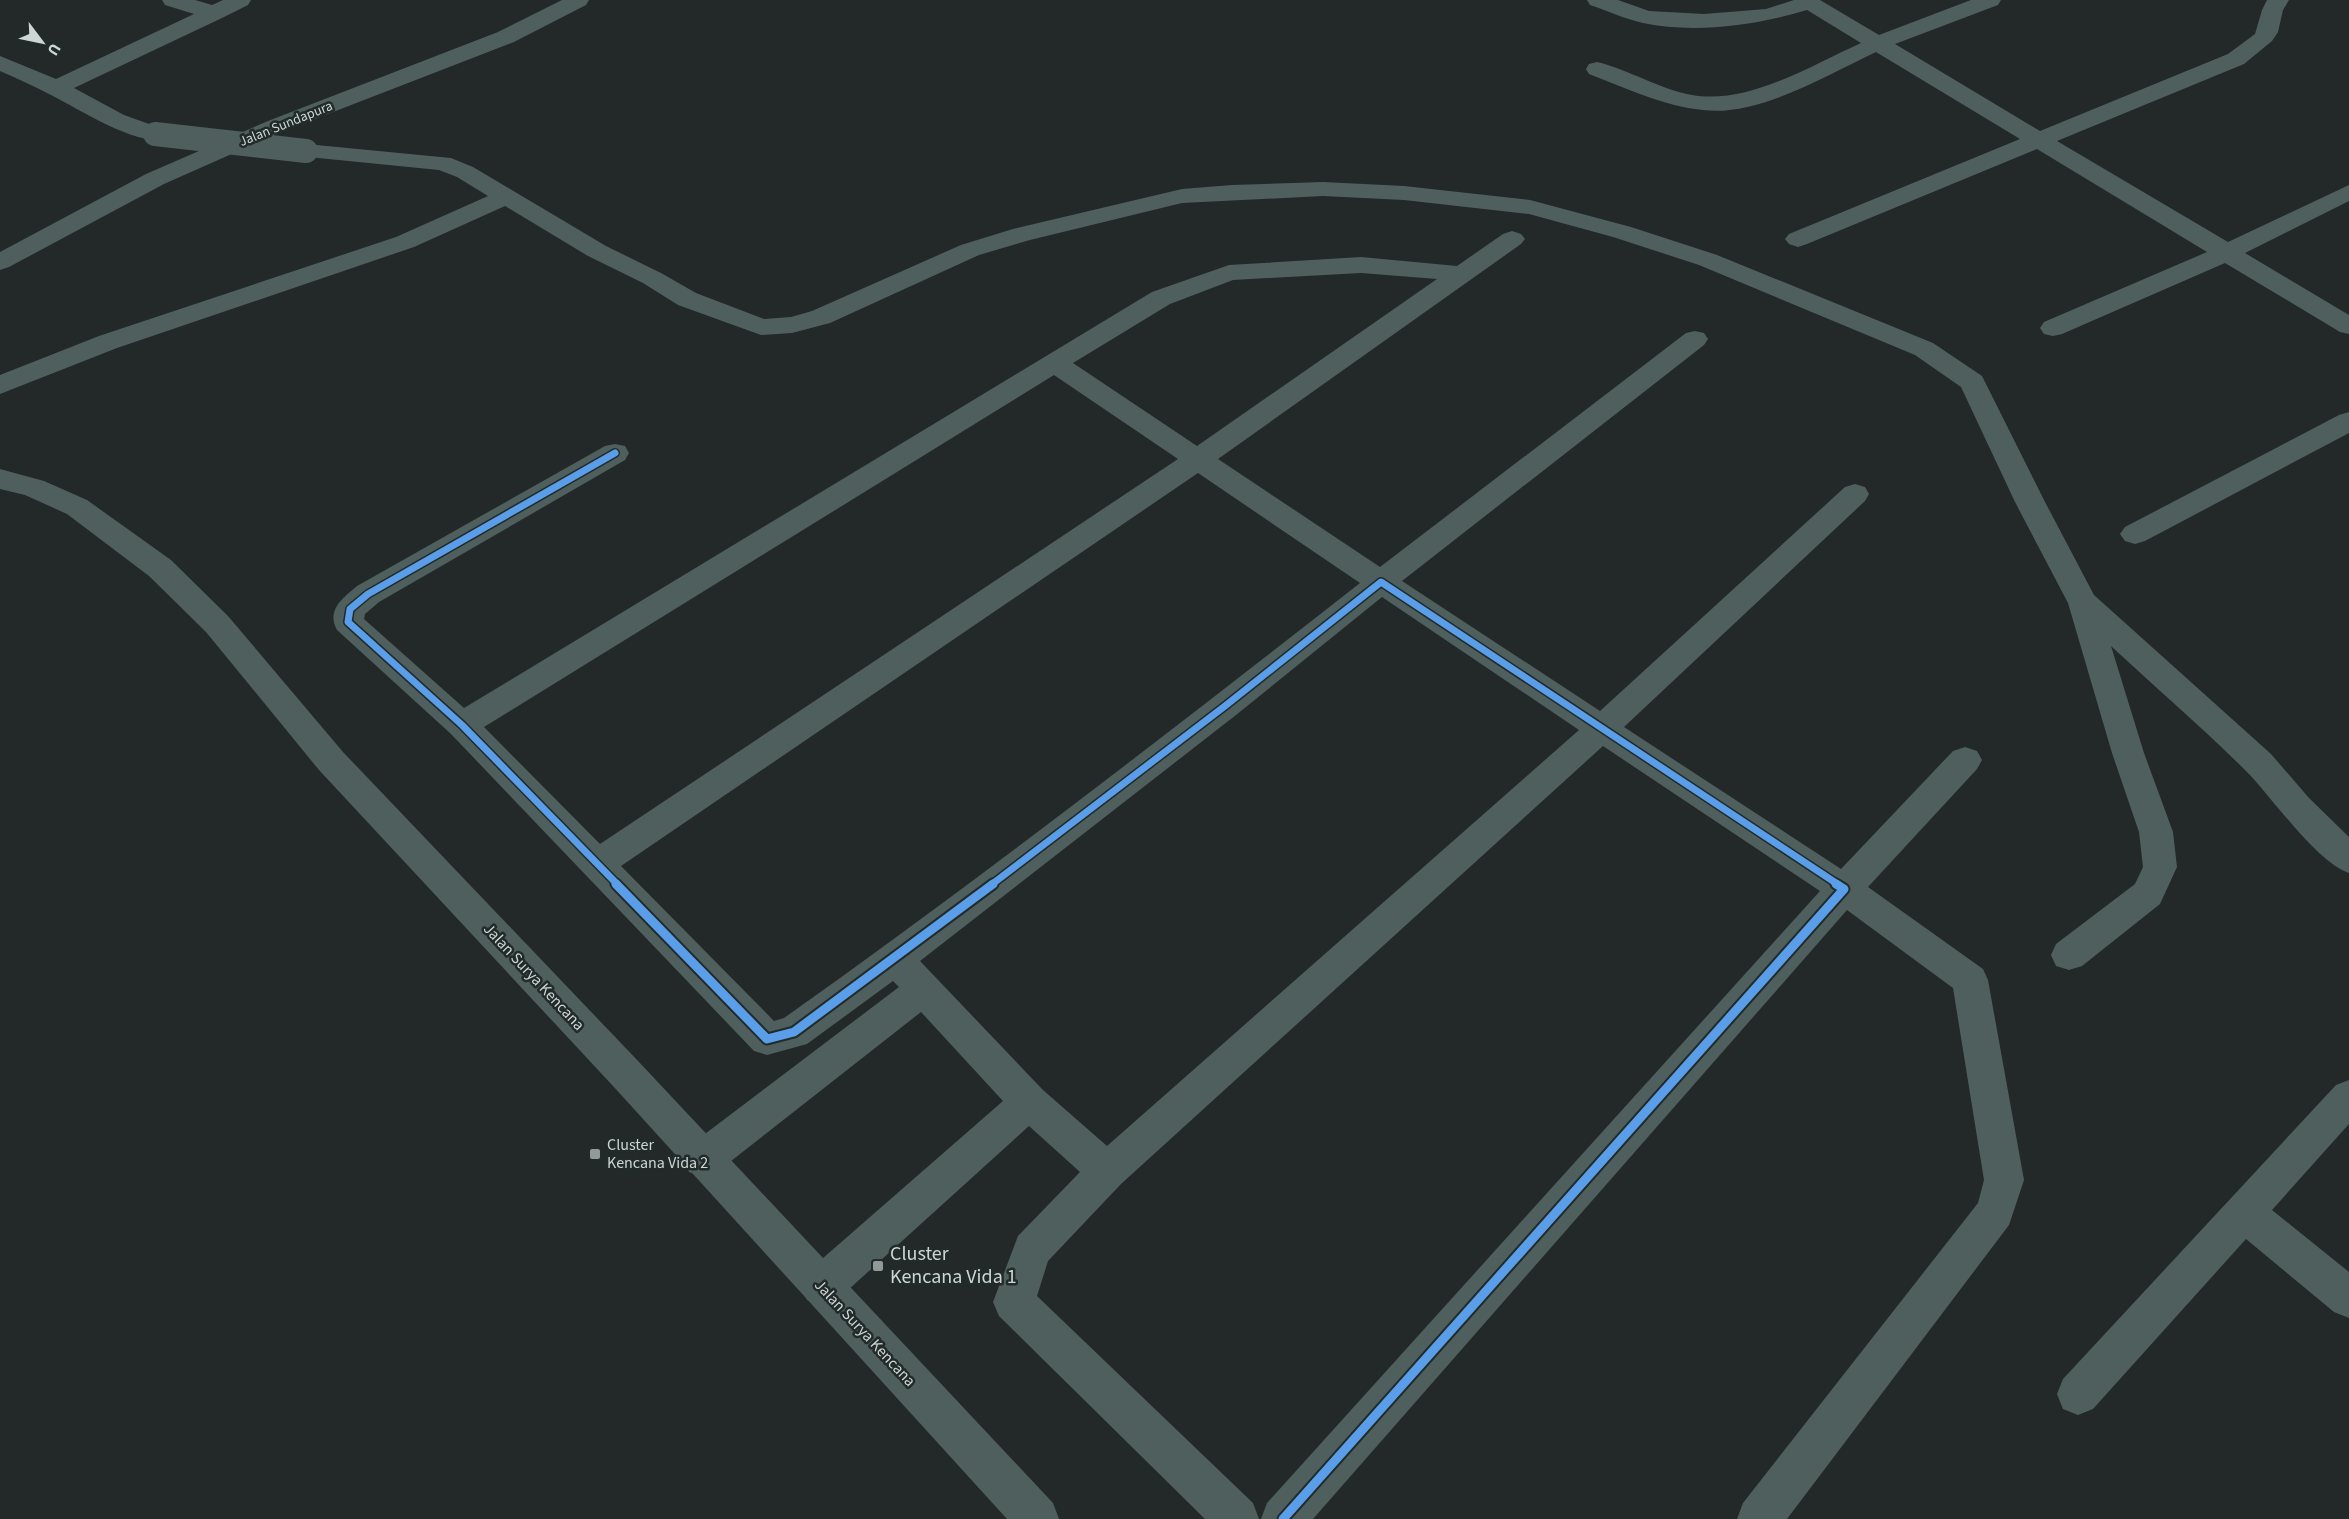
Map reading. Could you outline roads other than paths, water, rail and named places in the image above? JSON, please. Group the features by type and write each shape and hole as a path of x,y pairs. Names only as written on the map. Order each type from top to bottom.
{"street":[{"path":"173,0 214,13"},
{"path":"56,88 240,0"},
{"name":"Jalan Sundapura","path":"0,262 155,179 276,126 506,37 578,0"},
{"path":"1598,0 1646,17 1704,21 1767,15 1808,2 2038,142 2228,252 2349,326"},
{"path":"1597,69 1682,99 1707,104 1734,101 1765,92 1877,44 1990,0"},
{"path":"1798,239 2236,59 2258,45 2270,27 2269,15 2278,0"},
{"path":"0,63 56,88 116,120 155,134 443,163 465,172 687,300 761,327 792,325 821,318 895,282 970,250 1032,232 1182,196 1323,189 1404,193 1530,207 1708,260 1924,349 1972,382 2030,502 2083,602 2128,753 2156,832 2160,867 2148,894 2069,955"},
{"path":"2053,328 2228,252 2349,192"},
{"path":"0,385 108,342 405,242 506,197"},
{"path":"596,865 1198,459 1512,239"},
{"path":"462,725 1161,298 1229,273 1361,265 1462,274"},
{"path":"615,453 368,594 350,609 348,622 462,725 767,1040 795,1032 895,959 1226,706 1695,339"},
{"path":"1054,363 1844,889 1970,980 2004,1180 1995,1212 1759,1519"},
{"path":"2135,534 2349,421"},
{"name":"Jalan Surya Kencana","path":"0,479 34,488 77,507 160,568 217,624 331,761 1037,1519"},
{"path":"1237,1519 1014,1302 1032,1250 1107,1171 1601,729 1855,494"},
{"path":"2083,602 2259,763 2297,807 2349,858"},
{"path":"1283,1519 1844,889 1965,760"},
{"path":"895,959 1029,1102 1107,1171"},
{"path":"703,1158 924,989"},
{"path":"2078,1394 2349,1097"},
{"path":"822,1286 1029,1102"},
{"path":"2244,1214 2349,1298"}],"place":[{"name":"Cluster Kencana Vida 2","path":"595,1154"},
{"name":"Cluster Kencana Vida 1","path":"878,1266"}]}
